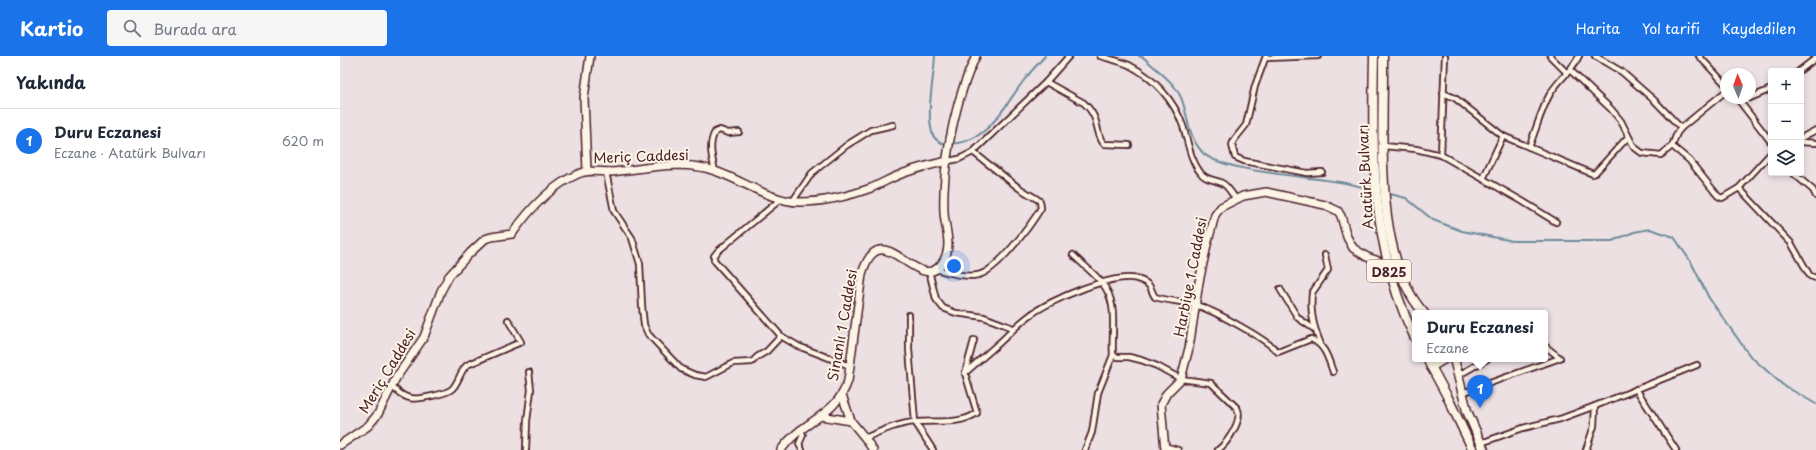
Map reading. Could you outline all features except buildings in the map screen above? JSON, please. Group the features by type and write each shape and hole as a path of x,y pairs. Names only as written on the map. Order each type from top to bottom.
{"highway":[{"name":"Atatürk Bulvarı","path":"1374,56 1378,168 1376,200 1387,264 1412,331"},
{"name":"Atatürk Bulvarı","path":"1383,56 1383,146 1378,168 1386,199 1393,244 1399,269 1408,292 1422,310"},
{"path":"1428,362 1447,396 1473,450"},
{"path":"1431,367 1439,362"},
{"path":"1455,362 1466,411 1483,446"}],"street":[{"path":"587,171 584,98 590,56"},
{"path":"932,270 943,261 948,248 944,209 948,158 953,128 963,89 976,56"},
{"path":"948,158 959,159 973,152 1046,82 1069,56"},
{"path":"1100,56 1129,65 1162,90 1178,112 1189,151 1200,173 1222,183 1229,188 1236,199"},
{"path":"1318,56 1266,57 1255,86 1246,124 1232,145 1235,157 1244,161 1307,173 1322,172"},
{"path":"1441,155 1445,56"},
{"path":"1550,56 1611,109 1621,121 1634,147 1642,153 1661,155 1672,146 1677,133 1681,128 1720,96"},
{"path":"1529,147 1550,95 1558,83 1569,72 1579,56"},
{"path":"1595,56 1622,72 1655,101 1681,128"},
{"path":"1699,56 1720,79"},
{"path":"1803,68 1816,58"},
{"path":"1046,82 1084,103 1089,108 1095,118 1100,139 1104,144 1129,145"},
{"path":"1756,95 1768,90"},
{"path":"1443,93 1455,98 1503,136 1593,174 1628,137"},
{"path":"1741,104 1768,135"},
{"path":"792,202 812,173 847,145 871,130 893,125"},
{"path":"715,171 711,143 715,132 720,130 728,133 739,132"},
{"path":"1804,136 1816,130"},
{"path":"1483,178 1503,136"},
{"path":"1804,142 1816,143"},
{"path":"1383,146 1416,149 1441,155 1483,178 1556,222"},
{"path":"1672,146 1689,160 1718,196 1722,198 1739,188 1768,156"},
{"path":"932,270 958,275 978,275 989,270 1023,234 1041,208 1040,201 1019,188 973,152"},
{"name":"Meriç Caddesi","path":"340,445 374,420 400,371 424,337 441,290 449,276 485,239 512,234 526,214 542,198 568,179 587,171 606,172 687,165 715,171 781,199 792,202 820,200 851,194 906,172 948,158"},
{"path":"606,172 614,211 632,238 640,264 644,325 648,334 681,369 695,375 706,377 733,363 752,362 757,356 767,351 781,336"},
{"path":"1797,176 1813,190 1816,196"},
{"path":"1739,188 1791,243 1810,276 1816,278"},
{"name":"Harbiye 1 Caddesi","path":"1181,379 1189,348 1202,266 1215,215 1221,207 1236,199 1251,194 1266,192 1333,208 1341,216 1346,237 1353,248 1366,257 1387,264"},
{"path":"781,199 718,251 714,256 714,260 781,336 798,346 850,366"},
{"name":"Sinanlı 1 Caddesi","path":"781,450 789,438 821,416 842,395 848,381 862,274 871,255 881,250 891,251 912,267 919,270 932,270"},
{"path":"1073,255 1102,282 1107,289 1113,309 1113,355 1098,393 1092,432 1085,450"},
{"path":"1324,255 1328,270 1312,293 1312,320 1314,329 1333,372"},
{"path":"932,270 936,299 943,308 956,313 984,317 1013,328"},
{"path":"965,373 1013,328 1043,306 1102,282 1134,278 1147,283 1152,288 1155,297 1196,305 1256,335 1278,352 1311,339 1320,342"},
{"path":"1280,289 1298,318 1314,329"},
{"path":"909,315 909,349 915,422 933,450"},
{"path":"392,387 409,398 448,391 452,388 467,365 521,342 508,320"},
{"path":"865,438 882,431 915,422 943,422 970,418 977,413 965,373 974,340"},
{"path":"1462,394 1560,358 1548,348"},
{"path":"1113,355 1116,357 1141,360 1157,366 1181,379 1211,383 1239,412 1239,417 1230,436 1218,450"},
{"path":"1459,375 1482,362"},
{"path":"1483,446 1523,428 1560,419 1596,406 1697,365"},
{"path":"526,450 527,421 531,390 529,372"},
{"path":"1178,450 1165,448 1161,404 1167,393 1181,379"},
{"path":"1636,389 1676,450"},
{"path":"842,395 851,421 873,450"},
{"path":"1586,450 1594,426 1596,406"},
{"path":"821,416 851,421"},
{"path":"800,429 803,435 799,444 802,450"}],"waterway":[{"path":"935,56 930,104 930,123 934,137 945,144 962,142 974,138 984,131 994,122 1025,79 1045,56"},
{"path":"1139,56 1144,58 1171,82 1182,100 1194,141 1203,153 1213,159 1229,165 1248,169 1345,183 1374,190"},
{"path":"1386,193 1406,198 1433,220 1462,231 1513,241 1612,241 1634,232 1650,229 1674,237 1691,262 1709,298 1750,356 1783,385 1816,404"}],"place":[{"name":"Duru Eczanesi","path":"1480,408"}]}
